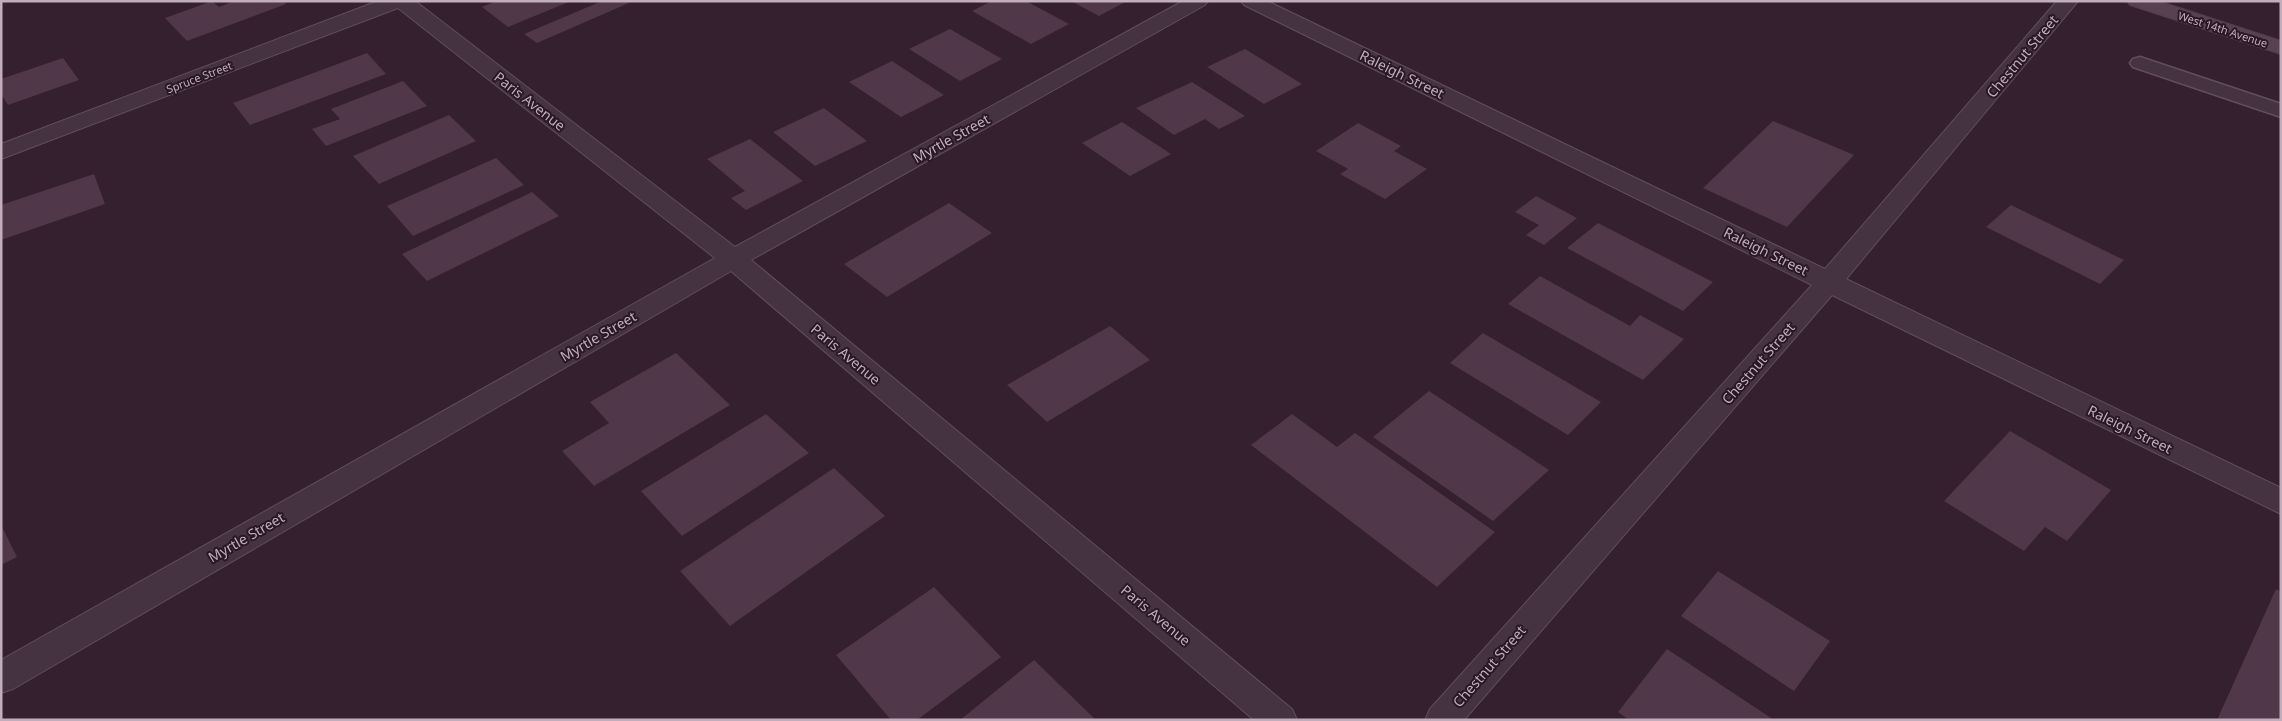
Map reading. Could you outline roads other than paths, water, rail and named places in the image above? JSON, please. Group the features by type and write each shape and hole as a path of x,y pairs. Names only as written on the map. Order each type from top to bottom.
{"main road":[{"name":"West 14th Avenue","path":"2137,1 2281,48"}],"street":[{"name":"Spruce Street","path":"1,152 397,1"},
{"name":"Paris Avenue","path":"402,1 733,259 1280,720"},
{"name":"Myrtle Street","path":"1,678 733,259 1198,1"},
{"name":"Raleigh Street","path":"1251,1 2281,502"},
{"name":"Chestnut Street","path":"1442,720 1830,282 2068,1"}],"lane":[{"path":"2140,63 2281,111"}]}
